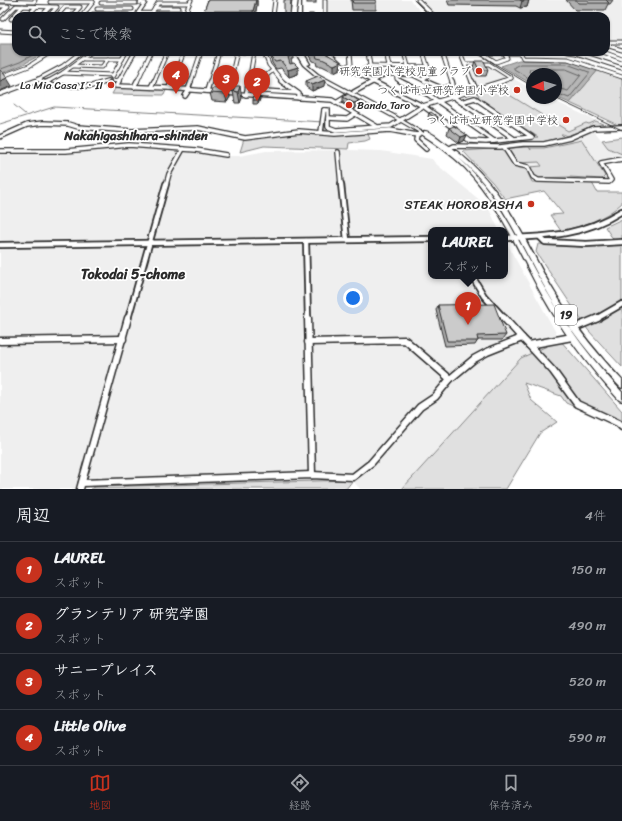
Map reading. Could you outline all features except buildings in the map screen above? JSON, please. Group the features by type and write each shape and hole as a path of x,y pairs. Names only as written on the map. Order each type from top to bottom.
{"main road":[{"path":"299,12 300,0"},
{"name":"19","path":"299,56 310,70 450,148 476,171 495,194 522,238 550,290 574,328 622,385"},
{"name":"19","path":"303,56 314,69 352,93"},
{"name":"19","path":"401,120 419,134 455,157 476,178 494,202 508,227"},
{"name":"19","path":"508,227 545,294 572,337 622,397"}],"street":[{"path":"0,1 34,2 35,0"},
{"path":"51,0 50,2 94,1"},
{"path":"95,12 104,0"},
{"path":"139,12 145,3 140,3 142,0"},
{"path":"274,12 275,0"},
{"path":"325,0 325,12"},
{"path":"418,0 430,12"},
{"path":"85,12 94,1"},
{"path":"101,3 137,2"},
{"path":"131,12 137,2"},
{"path":"153,12 159,2 190,2 185,12"},
{"path":"177,12 183,2"},
{"path":"0,6 8,6 0,14"},
{"path":"1,19 16,6 57,7 53,12"},
{"path":"17,12 23,6"},
{"path":"31,12 36,6"},
{"path":"60,12 65,6 80,7 76,12"},
{"path":"45,12 50,7"},
{"path":"155,8 179,8"},
{"path":"97,9 132,9"},
{"path":"1,19 11,19"},
{"path":"0,32 12,32"},
{"path":"610,42 622,42"},
{"path":"610,47 622,50"},
{"path":"610,55 622,59"},
{"path":"0,77 29,66 45,56"},
{"path":"0,94 38,79 65,64 76,56"},
{"path":"44,83 63,73 87,56"},
{"path":"110,80 124,56"},
{"path":"133,56 116,86 169,88 227,94 332,100 376,126"},
{"path":"134,86 149,56"},
{"path":"151,87 165,56"},
{"path":"169,88 182,56"},
{"path":"187,95 200,56"},
{"path":"207,91 218,56"},
{"path":"227,94 236,56"},
{"path":"246,95 253,56"},
{"path":"265,56 266,62 272,71 282,82 299,94 298,98"},
{"path":"331,56 345,67 423,106 470,141 494,141 532,137 475,98 461,102"},
{"path":"345,67 351,64 350,56"},
{"path":"369,56 370,66"},
{"path":"387,56 389,66"},
{"path":"405,56 408,66"},
{"path":"423,79 430,74 424,56"},
{"path":"442,89 453,85 443,56"},
{"path":"462,56 476,90"},
{"path":"487,56 496,62 507,58 506,56"},
{"path":"522,56 523,58 568,59 622,77"},
{"path":"585,56 622,68"},
{"path":"84,59 122,59"},
{"path":"73,66 102,67 108,59"},
{"path":"321,132 324,110 328,110 328,127 330,129 336,130 391,126 423,106 511,78 489,64 465,64"},
{"path":"358,73 370,66 427,66"},
{"path":"272,71 267,75 264,91 296,93"},
{"path":"63,73 113,74"},
{"path":"336,103 385,74 413,75 442,89 513,138"},
{"path":"396,75 397,79 429,95 494,141"},
{"path":"38,79 53,86 92,86 110,80 119,80"},
{"path":"328,118 347,119 355,114"},
{"path":"0,137 27,125 43,123 68,124 78,127 132,131 206,128 244,138 299,131 335,134 390,130 419,134 416,140 426,149"},
{"path":"450,148 454,146 504,147 524,144 544,144 570,138 593,128 622,127"},
{"path":"0,151 66,151 129,145 226,154"},
{"path":"504,147 515,164 528,167 533,177 538,180 609,182 611,180 600,163 622,159"},
{"path":"183,149 168,174 81,486 312,475 353,478 371,463 420,407 435,397 450,379 474,359 487,352 522,338"},
{"path":"338,152 347,240"},
{"path":"508,238 556,236 582,231 608,220 622,211"},
{"path":"540,237 545,242 586,244 622,242"},
{"path":"0,245 428,239"},
{"path":"306,241 312,475"},
{"path":"474,279 484,296 553,371 577,404 618,423 622,428"},
{"path":"574,328 600,317 622,304"},
{"path":"529,345 572,337"},
{"path":"0,341 123,339"},
{"path":"308,342 405,340 450,379"}],"shaded area":[{"path":"327,0 410,0 421,12 328,12"},
{"path":"419,0 622,0 622,41 610,41 610,12 431,12"},
{"path":"467,65 489,65 508,77 477,88"},
{"path":"598,70 622,78 622,127 570,103"},
{"path":"514,79 526,86 526,104 561,104 605,125 590,126 581,131 543,142 470,94"},
{"path":"495,86 568,131 586,123 589,124 596,121 605,125 590,126 566,136 561,134 564,137 542,142 523,142 489,146 475,144 471,142 484,143 538,137 477,98 479,97 477,92"},
{"path":"116,87 167,88 164,95 112,94"},
{"path":"590,131 595,132 608,148 622,154 622,158 598,161 609,180 537,178 528,165 517,164 507,149 525,146 546,146 572,139"},
{"path":"299,132 336,134 367,132 370,139 349,143 348,149 264,146 240,152 244,139"},
{"path":"622,137 622,154 608,148 602,140"},
{"path":"582,140 605,176 602,179 570,177 536,178 530,167 542,166 539,162 517,163 508,148 529,147 531,150 530,148 544,148"},
{"path":"127,146 194,151 215,156 239,156 266,151 348,150 381,151 432,159 488,207 498,227 428,227 428,279 508,279 508,245 560,340 521,359 402,489 360,489 352,480 77,485 76,489 0,489 0,153 68,152"},
{"path":"504,148 512,164 525,167 532,182 592,183 597,192 622,192 622,203 601,218 561,231 550,215 563,214 544,191 505,199 493,183 463,151"},
{"path":"622,219 622,367 588,330 536,252 538,244 617,245 605,227"},
{"path":"560,340 622,411 622,428 566,403 561,396 524,383 531,400 557,422 540,433 506,489 402,489 521,358"},
{"path":"353,480 346,489 91,489 95,487"}],"water":[{"path":"0,44 12,44 12,56 38,56 22,65 0,74"},
{"path":"519,60 568,60 598,70 570,103 562,100 562,68 526,68 526,81 501,66"}],"waterway":[{"path":"14,105 25,114"},
{"path":"0,124 54,107 324,122 324,130 337,131"},
{"path":"584,130 590,126 605,125"},
{"path":"388,128 404,131"},
{"path":"567,136 577,133"},
{"path":"553,140 564,137"},
{"path":"514,143 522,142"}],"railway":[{"path":"414,0 426,12"},
{"path":"482,56 526,82"},
{"path":"562,101 622,130"}],"place":[{"name":"研究学園小学校児童クラブ","path":"479,71"},
{"name":"La Mia Casa I・II","path":"111,85"},
{"name":"つくば市立研究学園小学校","path":"517,90"},
{"name":"Little Olive","path":"176,94"},
{"name":"サニープレイス","path":"226,98"},
{"name":"グランテリア 研究学園","path":"257,101"},
{"name":"Bando Taro","path":"349,105"},
{"name":"つくば市立研究学園中学校","path":"566,120"},
{"name":"STEAK HOROBASHA","path":"531,204"},
{"name":"LAUREL","path":"468,325"}],"district":[{"name":"Nakahigashihara-shinden","path":"136,135"},
{"name":"Tokodai 5-chome","path":"133,274"}]}
